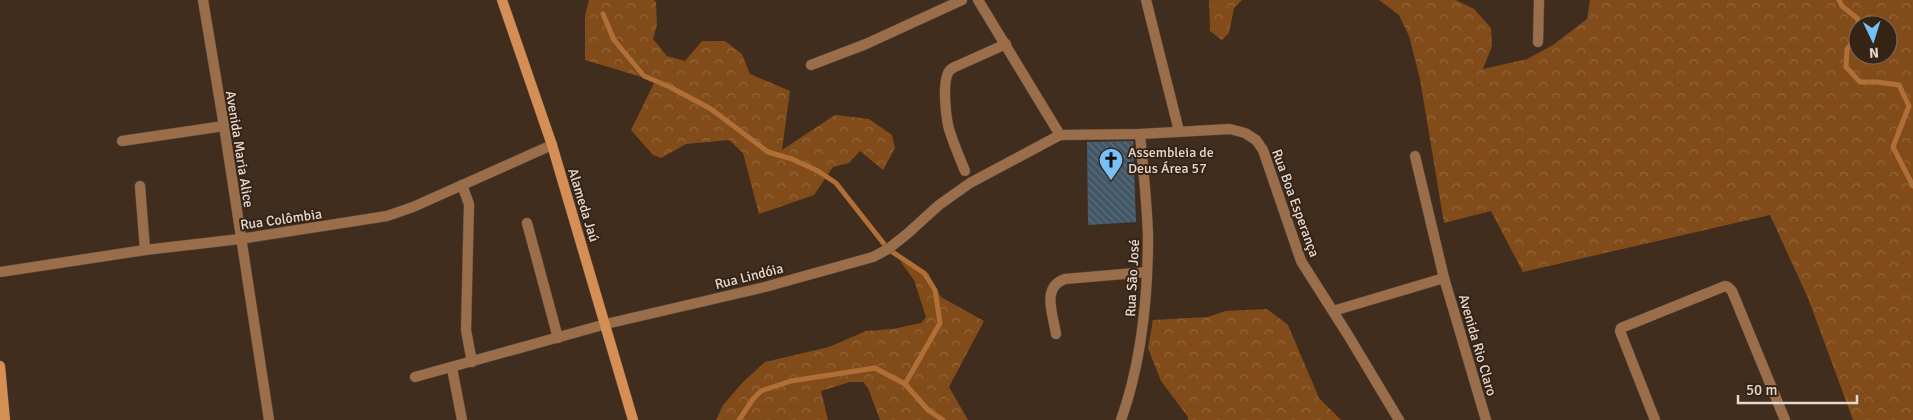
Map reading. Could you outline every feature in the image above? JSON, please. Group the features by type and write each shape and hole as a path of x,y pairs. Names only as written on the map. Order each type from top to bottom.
{"main road":[{"name":"Alameda Jaú","path":"502,0 552,145 633,420"},
{"path":"0,366 5,420"}],"street":[{"name":"Avenida Maria Alice","path":"202,0 224,126 269,420"},
{"path":"811,65 866,44 962,0"},
{"path":"978,0 1060,135"},
{"path":"1146,0 1179,131"},
{"path":"1538,42 1539,0"},
{"path":"965,172 950,134 946,97 947,76 950,70 957,66 1006,44"},
{"path":"122,141 224,126"},
{"name":"Rua Boa Esperança","path":"1060,135 1140,134 1230,129 1245,133 1256,140 1263,150 1301,261 1399,420"},
{"name":"Rua São José","path":"1121,420 1138,360 1144,319 1148,235 1140,134"},
{"name":"Rua Lindóia","path":"415,377 606,324 765,287 873,257 888,249 939,206 970,184 1060,135"},
{"name":"Rua Colômbia","path":"0,272 388,216 552,145"},
{"name":"Avenida Rio Claro","path":"1415,156 1444,278 1486,420"},
{"path":"462,185 469,204 466,330 472,362"},
{"path":"140,186 145,250"},
{"path":"527,223 558,338"},
{"path":"1056,334 1050,297 1051,288 1058,282 1065,279 1147,272"},
{"path":"1333,311 1444,278"},
{"path":"1655,420 1620,331 1621,328 1725,286 1732,291 1785,420"},
{"path":"452,368 462,420"}],"green space":[{"path":"589,0 654,0 656,2 657,25 653,39 667,56 685,61 702,41 725,41 742,54 750,74 790,91 782,150 835,115 869,119 892,135 895,148 883,170 860,151 849,163 833,167 814,195 759,214 743,153 729,140 686,144 661,158 653,155 631,130 655,81 585,60 585,15"},
{"path":"1209,0 1242,0 1234,8 1229,33 1222,40 1210,31"},
{"path":"1379,0 1456,0 1474,9 1491,28 1492,46 1483,69 1527,59 1553,45 1587,19 1590,0 1913,0 1913,420 1853,420 1808,298 1770,215 1523,272 1491,211 1444,223 1420,79 1409,36 1399,15"},
{"path":"900,261 928,273 941,297 984,321 949,387 968,420 880,420 868,388 863,382 850,382 821,391 828,420 716,420 723,405 743,382 765,362 829,347 866,331 893,329 921,323 926,317 914,280"},
{"path":"1267,309 1288,325 1319,398 1341,420 1188,420 1188,417 1161,381 1148,348 1153,320 1208,317 1225,311"}],"building":[{"name":"Assembleia de Deus Área 57","path":"1133,141 1136,222 1088,225 1087,142"}],"waterway":[{"path":"1839,0 1842,6 1853,15"},
{"path":"603,14 614,40 644,76 670,87 711,109 768,152 792,159 818,171 836,183 888,249 924,273 935,290 940,323 905,384"},
{"path":"1848,48 1846,67 1860,82 1899,85 1909,106 1893,147 1913,186"},
{"path":"739,420 753,399 761,391 791,381 875,368 905,384 928,410 943,420"}],"place":[{"name":"Assembleia de Deus Área 57","path":"1111,181"}]}
